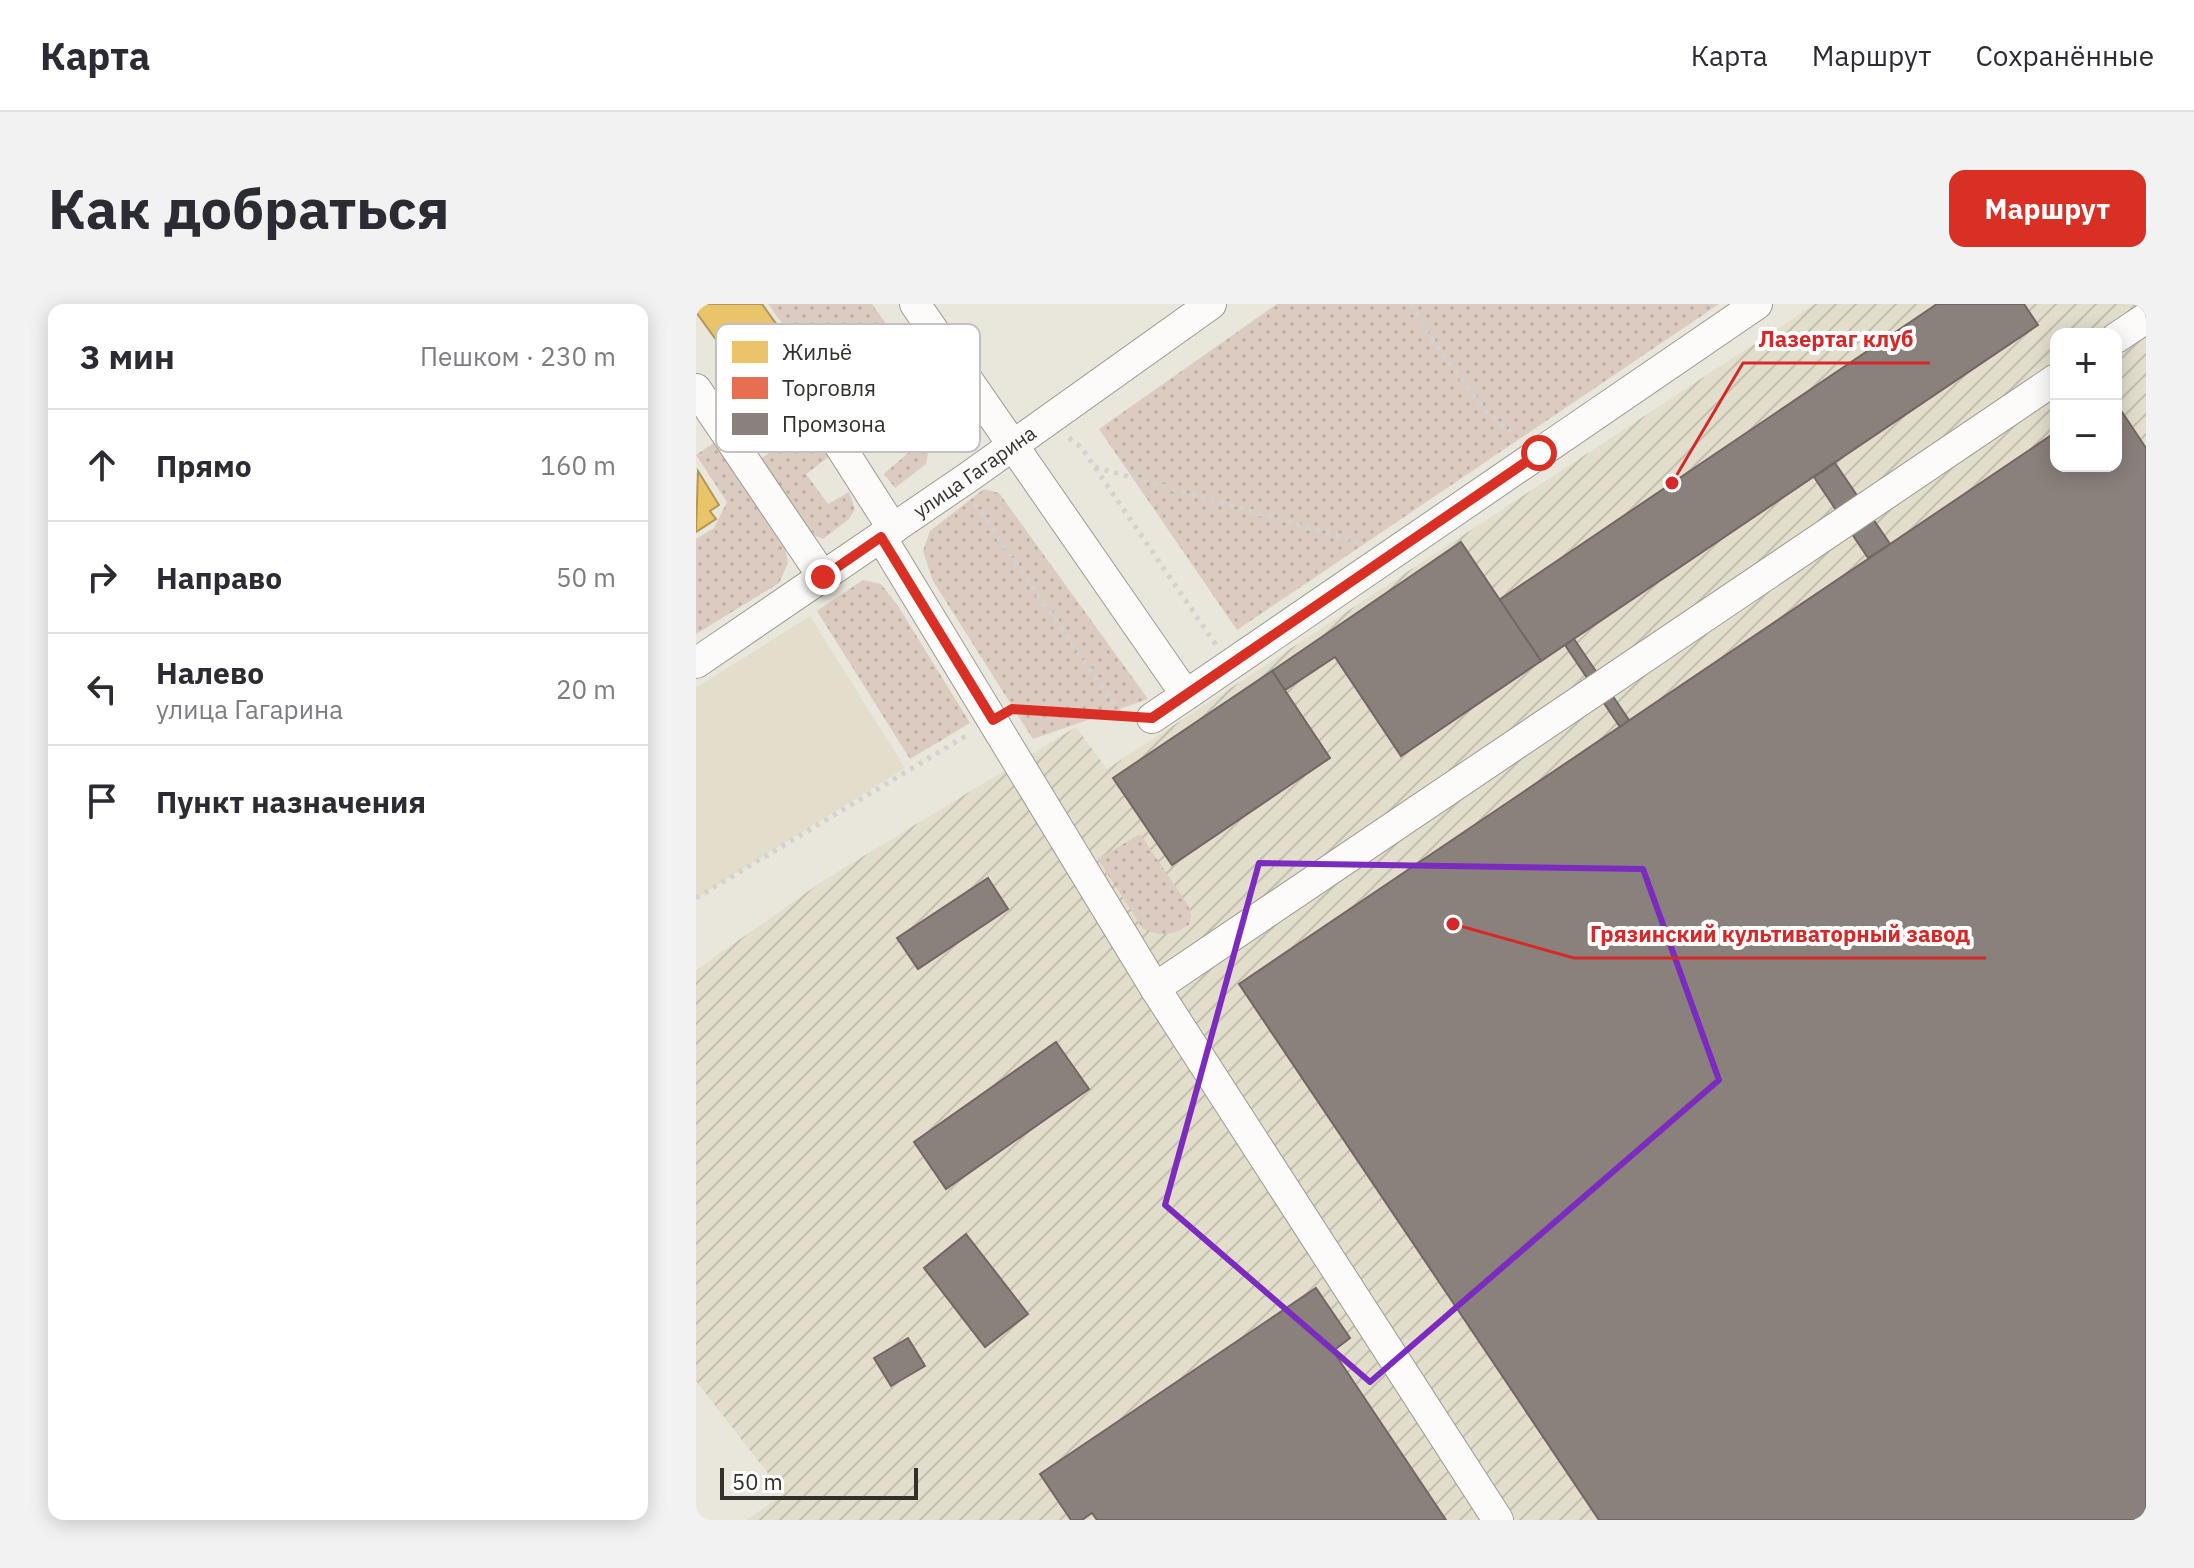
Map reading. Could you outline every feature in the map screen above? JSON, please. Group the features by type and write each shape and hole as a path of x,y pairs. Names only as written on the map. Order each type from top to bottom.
{"street":[{"path":"915,304 929,324"},
{"name":"улица Гагарина","path":"696,663 970,476 1211,304"},
{"path":"1152,718 1757,304"},
{"path":"2122,334 2146,318"},
{"path":"1155,988 2050,383"},
{"path":"980,396 1186,695"},
{"path":"701,407 716,428"},
{"path":"733,452 823,577"},
{"path":"841,452 993,720 1155,988 1498,1520"}],"path":[{"path":"1411,304 1422,326 1487,413 1539,453"},
{"path":"1060,430 1081,447 1230,665"},
{"path":"1094,467 1395,552"},
{"path":"970,476 971,499 1122,716"},
{"path":"696,898 1012,709 1152,718"}],"highlighted area":[{"path":"1259,863 1643,869 1719,1080 1370,1382 1165,1205"}],"shaded area":[{"path":"768,304 872,304 886,324 783,324"},
{"path":"1277,304 1719,304 1237,630 1099,429"},
{"path":"1815,304 2146,304 2146,1520 746,1520 784,1494 696,1381 696,970 826,879 1076,727 1107,769"},
{"path":"716,442 716,452 724,452 784,544 788,563 779,583 696,634 696,539 714,528 727,502 696,455"},
{"path":"771,452 835,452 806,474 828,504 849,492 855,509 849,519 823,539 806,532 759,460"},
{"path":"909,452 928,453 926,464 895,488 884,474"},
{"path":"984,489 999,493 1148,699 1033,739 933,581 923,551 930,531"},
{"path":"863,580 881,584 898,606 970,723 910,759 817,611"},
{"path":"810,616 905,768 696,898 696,688"},
{"path":"1140,834 1188,905 1191,915 1189,925 1178,931 1161,934 1143,929 1098,859"}],"building: Жильё":[{"path":"696,304 762,304 776,324 716,324 716,340 696,312"},
{"path":"698,471 719,505 710,511 716,519 696,532"}],"building: Промзона":[{"path":"1937,304 2024,304 2038,325 1541,661 1499,600"},
{"path":"2122,412 2146,448 2146,1520 1599,1520 1239,984 2050,436 2050,472 2122,472"},
{"path":"1835,463 1890,544 1868,558 1814,477"},
{"path":"1461,542 1541,661 1401,756 1335,657 1285,690 1272,671"},
{"path":"1574,639 1629,720 1620,727 1565,645"},
{"path":"1272,671 1330,758 1172,865 1113,778"},
{"path":"988,878 1008,909 918,969 897,938"},
{"path":"1056,1042 1089,1089 946,1189 914,1142"},
{"path":"966,1234 1028,1314 985,1347 924,1268"},
{"path":"1316,1288 1350,1338 1333,1351 1446,1520 1097,1520 1092,1513 1082,1520 1071,1520 1040,1474"},
{"path":"908,1338 925,1366 891,1386 874,1358"}],"place":[{"name":"Лазертаг клуб","path":"1672,483"},
{"name":"Грязинский культиваторный завод","path":"1453,924"}],"route":[{"path":"823,577 881,537 993,720 1012,709 1152,718 1539,453"}]}
